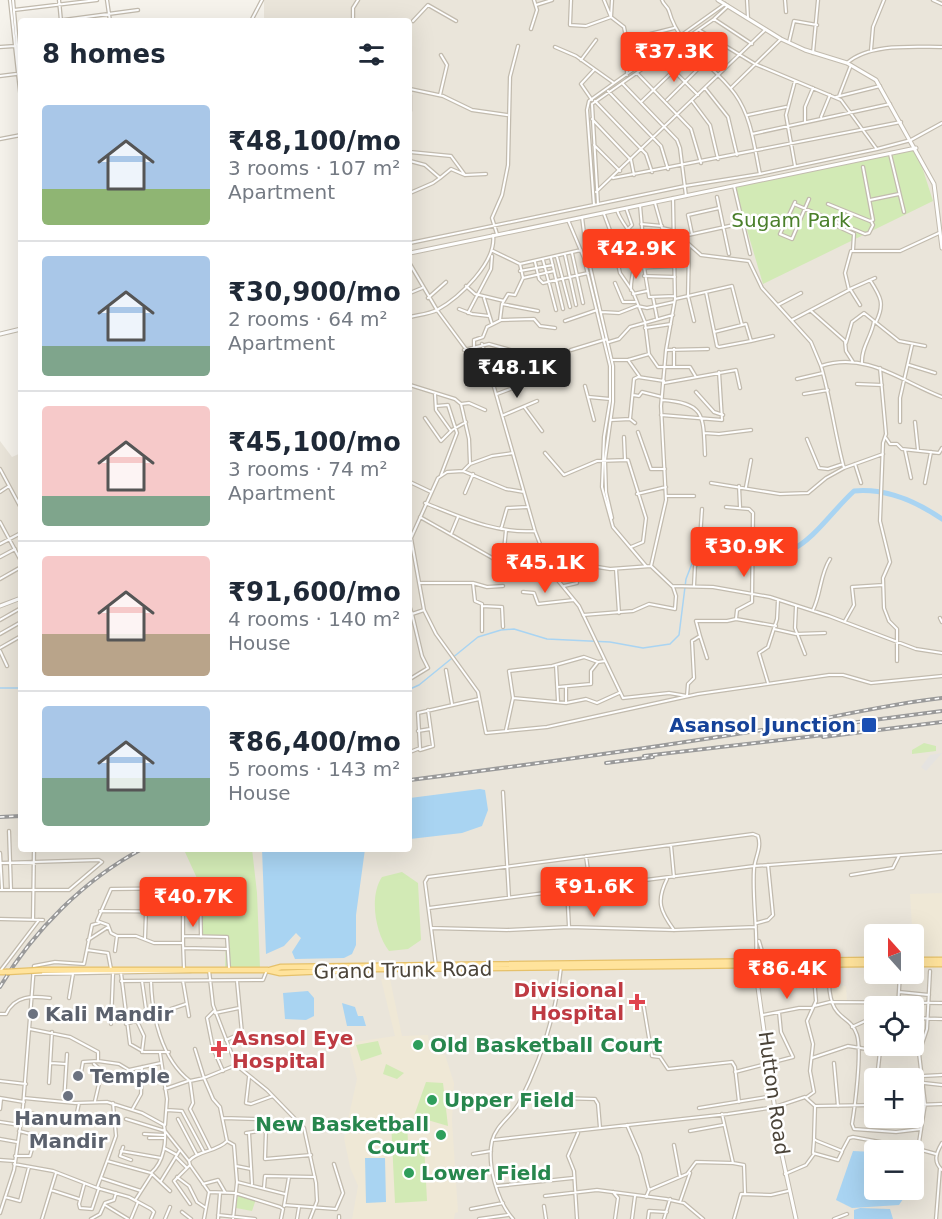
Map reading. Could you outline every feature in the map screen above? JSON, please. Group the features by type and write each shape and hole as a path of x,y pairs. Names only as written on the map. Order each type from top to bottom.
{"main road":[{"path":"436,966 756,964 765,961 864,962"},
{"name":"Grand Trunk Road","path":"3,972 267,970 280,973 436,966 813,965 864,962"},
{"path":"924,962 942,962"}],"street":[{"path":"12,0 18,84"},
{"path":"12,0 17,48"},
{"path":"59,0 61,18"},
{"path":"14,10 97,0"},
{"path":"107,0 110,18"},
{"path":"253,18 259,11 262,0"},
{"path":"353,18 353,8 358,0"},
{"path":"422,0 426,6 434,7 456,21"},
{"path":"531,29 537,13 534,0"},
{"path":"536,5 552,0"},
{"path":"571,0 571,26 586,26 611,17"},
{"path":"604,0 611,17 622,24 626,35 627,75"},
{"path":"611,17 612,0"},
{"path":"662,0 682,40 730,88 747,115 760,174"},
{"path":"717,0 780,39 847,63 872,77 880,86 901,122 934,184 942,248"},
{"path":"747,0 748,18"},
{"path":"785,0 786,12"},
{"path":"813,52 818,0"},
{"path":"871,50 873,27 884,0"},
{"path":"933,0 942,3"},
{"path":"682,40 699,30 727,5"},
{"path":"413,21 426,6"},
{"path":"82,18 138,10"},
{"path":"596,205 591,118 593,101 608,92 627,75 713,18"},
{"path":"713,18 752,44"},
{"path":"789,43 794,21 817,25"},
{"path":"626,35 650,34 674,28"},
{"path":"699,30 755,64 830,95 837,96 880,86"},
{"path":"596,192 765,30"},
{"path":"730,88 780,39"},
{"path":"581,60 596,40"},
{"path":"627,49 654,45 659,55 698,95"},
{"path":"497,234 493,226 493,213 502,195 508,165 507,116 511,70 518,46"},
{"path":"0,47 17,48"},
{"path":"555,47 581,60 614,83"},
{"path":"847,63 858,54 871,50 942,47"},
{"path":"627,49 643,64"},
{"path":"641,102 694,51"},
{"path":"440,95 447,64 441,55"},
{"path":"597,214 587,110 593,101 614,83 637,73 659,55"},
{"path":"666,101 705,62"},
{"path":"837,96 851,65"},
{"path":"594,70 581,84 593,101 642,149 649,159 652,172"},
{"path":"637,73 691,129 700,163"},
{"path":"0,76 16,74"},
{"path":"620,81 665,127 680,148 686,195"},
{"path":"795,81 786,107 786,126 795,166"},
{"path":"705,88 728,117 737,154"},
{"path":"805,122 806,107 813,88"},
{"path":"412,89 440,95 472,110 507,116"},
{"path":"608,92 654,138 664,153 668,169"},
{"path":"821,118 830,95"},
{"path":"837,96 852,112 877,149"},
{"path":"692,101 710,125 718,159"},
{"path":"752,134 890,104"},
{"path":"747,115 786,107"},
{"path":"591,118 631,160 634,176"},
{"path":"613,178 634,176 901,122"},
{"path":"412,243 877,149 911,140 942,123"},
{"path":"0,139 18,136"},
{"path":"593,144 620,171"},
{"path":"412,253 916,148"},
{"path":"412,152 450,156 465,175"},
{"path":"890,154 904,212"},
{"path":"412,162 425,165 440,177"},
{"path":"809,199 805,208 792,239 780,234 795,203 805,208 865,234 869,233 873,225 863,167"},
{"path":"412,192 433,183 451,169 465,175 486,174"},
{"path":"734,186 750,254"},
{"path":"870,200 900,194"},
{"path":"717,197 729,254"},
{"path":"651,566 666,496 661,415 666,350 675,299 673,198"},
{"path":"655,202 662,226"},
{"path":"828,204 871,221"},
{"path":"640,205 642,230 640,257"},
{"path":"626,208 632,225 628,230"},
{"path":"692,234 688,215 719,208"},
{"path":"617,210 636,246 631,290"},
{"path":"603,213 612,237 614,253 622,278 631,290 645,322 649,354 655,366 690,367 696,376"},
{"path":"582,217 586,249 601,312 611,370 602,488 609,517 615,530 624,537 646,566"},
{"path":"568,220 581,250 612,360 611,420 604,460 606,492 612,518"},
{"path":"824,220 854,234 853,250 845,273 850,289 861,305"},
{"path":"680,237 743,222"},
{"path":"641,224 662,226 675,232 689,246 709,258 747,260 762,288 811,342 828,390 836,444 844,468"},
{"path":"628,230 652,231"},
{"path":"853,250 900,251 940,232"},
{"path":"468,313 475,294 490,269 492,235"},
{"path":"585,242 612,237"},
{"path":"614,253 634,239"},
{"path":"586,249 614,253 636,246"},
{"path":"689,246 688,296 694,321"},
{"path":"492,252 520,264 581,250"},
{"path":"642,251 675,251"},
{"path":"412,316 436,310 466,286 492,252"},
{"path":"572,253 583,303"},
{"path":"565,255 576,305"},
{"path":"636,257 675,256"},
{"path":"557,257 570,307"},
{"path":"551,258 563,309"},
{"path":"543,260 556,310"},
{"path":"535,262 543,283 588,273"},
{"path":"500,320 503,303 508,294 515,295 523,278 520,264"},
{"path":"520,271 552,265"},
{"path":"633,268 675,266"},
{"path":"644,267 649,297 675,299"},
{"path":"412,268 436,310 497,394 544,557 583,615 602,650 619,693 626,698 667,693 687,696"},
{"path":"523,278 554,271"},
{"path":"644,276 676,277"},
{"path":"792,320 875,278"},
{"path":"862,363 862,350 870,337 883,302 870,280"},
{"path":"428,298 446,282"},
{"path":"615,283 623,302 644,308 732,286 742,325"},
{"path":"466,286 484,298 538,311"},
{"path":"412,292 422,288"},
{"path":"633,294 647,291"},
{"path":"706,292 718,347 773,336"},
{"path":"778,304 801,293"},
{"path":"654,297 658,319"},
{"path":"484,298 492,324"},
{"path":"601,312 625,312 636,304"},
{"path":"459,309 468,313 489,316"},
{"path":"565,321 597,310"},
{"path":"811,311 846,343"},
{"path":"853,362 846,351 846,343 856,317 864,313 899,342 925,346"},
{"path":"571,350 606,340 620,339 628,328 673,315"},
{"path":"474,347 474,340 483,337 487,327 500,320 534,319 540,326 555,328"},
{"path":"645,328 671,324"},
{"path":"714,332 742,325 747,326 751,341"},
{"path":"0,334 18,330"},
{"path":"464,350 482,344 515,350 568,366"},
{"path":"482,344 491,371 486,376"},
{"path":"900,422 900,398 912,344"},
{"path":"674,349 674,368"},
{"path":"666,350 708,349"},
{"path":"612,360 628,360 649,354"},
{"path":"628,360 640,377"},
{"path":"821,366 862,363 880,368 942,398"},
{"path":"909,365 935,373"},
{"path":"880,368 886,437 883,454 880,525 890,562 883,585 885,612 897,629 897,661"},
{"path":"630,419 634,379 640,377 664,382 682,382 696,376 737,370 740,388"},
{"path":"661,415 722,420 719,372"},
{"path":"797,379 823,373"},
{"path":"497,394 529,382"},
{"path":"856,384 882,385"},
{"path":"412,386 455,399 461,404 470,439 470,464"},
{"path":"585,386 594,420"},
{"path":"804,394 828,390"},
{"path":"633,395 639,396 642,392 686,402 698,410 703,419 705,455"},
{"path":"696,392 714,412 723,415"},
{"path":"435,394 436,406 451,432"},
{"path":"588,397 610,399"},
{"path":"504,415 537,401"},
{"path":"461,404 466,403 485,410"},
{"path":"412,536 413,524 420,517 441,475 456,436 457,427 448,405 436,406"},
{"path":"525,408 542,431"},
{"path":"425,418 438,440 443,441 457,427 466,422"},
{"path":"611,420 630,419 635,423"},
{"path":"915,422 918,450"},
{"path":"704,433 719,434 751,430"},
{"path":"639,432 651,469 665,469"},
{"path":"624,437 625,460"},
{"path":"886,437 890,444 897,444 900,449 942,451"},
{"path":"807,439 819,468 828,469 843,464"},
{"path":"905,450 910,478"},
{"path":"925,483 931,452"},
{"path":"463,471 470,464 492,456 514,453"},
{"path":"545,453 564,475 591,462 604,460 629,462 646,518 644,537 640,545 630,547"},
{"path":"711,483 746,487 782,495 808,493 826,478 844,468 883,454"},
{"path":"746,487 751,460"},
{"path":"855,464 861,483"},
{"path":"0,469 18,502"},
{"path":"441,475 463,471 506,489 524,492"},
{"path":"465,493 473,474"},
{"path":"412,483 431,492"},
{"path":"0,492 9,486"},
{"path":"739,486 740,508"},
{"path":"637,494 666,487"},
{"path":"666,496 694,496"},
{"path":"425,504 501,529 535,531"},
{"path":"501,529 507,508 529,507"},
{"path":"726,507 752,511 753,595 751,604 737,610 736,619"},
{"path":"702,509 701,544 704,558"},
{"path":"451,534 459,516"},
{"path":"420,517 503,564 556,578"},
{"path":"1,525 18,555"},
{"path":"506,530 504,550 524,556 544,557"},
{"path":"0,544 18,534"},
{"path":"721,536 735,534 754,540"},
{"path":"693,586 695,566 704,558 725,549 735,548 749,555 753,562"},
{"path":"0,557 15,549"},
{"path":"412,553 424,610 447,650 480,699 486,733 548,727 687,696 768,683 839,675 872,683 942,676"},
{"path":"813,610 819,597 825,566 830,559"},
{"path":"547,562 575,563 616,569 651,566 674,586 675,609 659,604 649,604 619,613 583,615"},
{"path":"563,586 577,584 575,563"},
{"path":"0,579 18,569"},
{"path":"616,569 619,613"},
{"path":"419,583 473,583 490,587 503,586"},
{"path":"473,583 475,601 481,602 482,606 482,631"},
{"path":"845,621 854,605 852,587 883,585"},
{"path":"674,586 693,586 778,600 845,621 916,649 942,653"},
{"path":"523,592 534,593 538,604 574,600"},
{"path":"0,606 18,599"},
{"path":"768,683 759,653 767,649 775,627 778,600"},
{"path":"482,606 502,607 503,627"},
{"path":"796,606 796,634 805,654"},
{"path":"0,620 18,610"},
{"path":"412,614 424,610"},
{"path":"412,618 422,656 428,668 412,678"},
{"path":"940,618 942,622"},
{"path":"707,658 697,620 736,619 796,634 825,633"},
{"path":"0,634 18,624"},
{"path":"687,696 688,683 694,678 692,641 700,636"},
{"path":"7,666 0,650 18,638"},
{"path":"506,731 513,698 509,671 556,665 585,657 598,662 606,661"},
{"path":"558,687 591,684 591,671 598,662"},
{"path":"556,665 558,701"},
{"path":"446,670 452,704"},
{"path":"566,687 566,703"},
{"path":"513,698 566,703 586,699 597,703 619,693"},
{"path":"419,750 418,713 480,699"},
{"path":"412,752 432,748 428,710"},
{"path":"418,731 430,729"},
{"path":"503,792 505,866 509,897"},
{"path":"9,831 11,890"},
{"path":"436,966 425,880 428,877 756,835 760,845 754,866 756,925 765,961"},
{"path":"670,845 674,877"},
{"path":"33,920 34,852"},
{"path":"429,908 754,866 942,852"},
{"path":"0,853 0,863 1,890 69,890 102,862 99,860 0,863"},
{"path":"586,855 590,886"},
{"path":"851,875 892,868 898,856"},
{"path":"431,928 507,930 569,927 674,930 756,925 773,915 768,865"},
{"path":"667,878 660,893 659,906 674,930"},
{"path":"99,923 100,912 111,889 198,888 202,891 201,937"},
{"path":"567,889 569,927"},
{"path":"100,912 201,912"},
{"path":"145,939 146,912"},
{"path":"179,981 184,948 183,913"},
{"path":"0,920 41,920 3,972"},
{"path":"0,1213 14,1162 24,1100 34,966 84,963 92,925 99,923 109,927 111,933 117,936 145,939 154,943 183,943"},
{"path":"88,940 109,927"},
{"path":"115,951 117,936"},
{"path":"183,936 227,937 229,970"},
{"path":"756,964 758,938"},
{"path":"184,948 228,949"},
{"path":"87,950 108,953 112,971 111,1024"},
{"name":"Hutton Road","path":"756,964 785,1174 796,1219"},
{"path":"492,1140 775,1107 807,1097 814,1092 810,1071 813,1044 807,1021 816,996 813,965"},
{"path":"513,1219 503,1203 497,1186 491,1151 492,1140 498,1128 515,1110 522,1096 554,1011 561,967"},
{"path":"209,970 215,1012 236,1065 273,1096 304,1128 315,1177 317,1201 313,1206 310,1219"},
{"path":"121,981 263,980 267,970"},
{"path":"33,975 112,971 121,973 182,971"},
{"path":"924,1038 927,1029 930,971"},
{"path":"121,973 130,1044 142,1052 169,1052"},
{"path":"69,998 73,974"},
{"path":"142,981 147,1018"},
{"path":"151,981 153,1015 169,1052 189,1081 193,1103 190,1109 211,1150"},
{"path":"183,981 189,1016"},
{"path":"226,1040 238,1037 242,1033 237,981"},
{"path":"828,984 830,1002 839,1016 852,1027 857,1035 855,1106 852,1124 856,1131 896,1132 921,1129"},
{"path":"899,984 899,996"},
{"path":"899,992 929,995"},
{"path":"0,1014 6,1014 10,1005 20,999 50,998"},
{"path":"642,1002 652,1056 660,1057 668,1069 729,1061 734,1064 739,1102"},
{"path":"763,1015 830,1002 864,1003"},
{"path":"924,1003 942,1003"},
{"path":"126,1024 186,1004"},
{"path":"223,1071 213,1048 207,1018 215,1012 239,1008"},
{"path":"735,1072 793,1057 781,1032 779,1012"},
{"path":"927,1018 942,1019"},
{"path":"137,1021 144,1036 142,1052"},
{"path":"852,1027 864,1022"},
{"path":"30,1029 70,1037 96,1050 99,1054 98,1061"},
{"path":"50,1083 52,1032"},
{"path":"195,1048 204,1078 213,1099 220,1107 227,1141"},
{"path":"812,1058 832,1049 864,1048"},
{"path":"103,1204 130,1219 141,1191 161,1158 167,1110 160,1053"},
{"path":"64,1102 67,1054"},
{"path":"93,1064 98,1061 119,1064 129,1070 161,1063"},
{"path":"81,1074 83,1062 93,1064 102,1071 95,1101"},
{"path":"834,1063 838,1106"},
{"path":"51,1064 66,1064"},
{"path":"165,1089 204,1078 236,1065"},
{"path":"132,1110 141,1094 142,1067"},
{"path":"249,1075 246,1103 273,1096"},
{"path":"924,1076 942,1075"},
{"path":"0,1081 26,1084"},
{"path":"924,1083 942,1085"},
{"path":"919,1140 925,1104 924,1094"},
{"path":"522,1096 595,1099 598,1104 600,1128"},
{"path":"699,1108 773,1096"},
{"path":"785,1174 806,1165 814,1153 815,1106 807,1097"},
{"path":"0,1108 1,1098 79,1103 95,1101 113,1103 161,1123 165,1133 190,1163 209,1192 204,1218 210,1219"},
{"path":"22,1112 57,1120 76,1117 79,1103"},
{"path":"85,1184 79,1208 91,1210 116,1133 113,1103"},
{"path":"925,1104 942,1104"},
{"path":"815,1106 864,1106"},
{"path":"167,1110 182,1111 204,1152"},
{"path":"722,1114 734,1163"},
{"path":"223,1118 258,1119"},
{"path":"126,1119 165,1133"},
{"path":"178,1119 197,1155"},
{"path":"0,1122 20,1125"},
{"path":"627,1125 640,1155 649,1190 646,1197"},
{"path":"690,1131 724,1125"},
{"path":"252,1184 248,1133 266,1130 265,1159 311,1155"},
{"path":"19,1131 73,1145"},
{"path":"577,1219 568,1152 578,1131"},
{"path":"144,1134 165,1133"},
{"path":"149,1138 165,1133"},
{"path":"15,1156 30,1156 36,1135"},
{"path":"814,1153 838,1160 849,1138 869,1140"},
{"path":"0,1139 17,1142"},
{"path":"814,1140 842,1151"},
{"path":"190,1204 174,1185 177,1176 197,1155 227,1141"},
{"path":"227,1141 234,1145 236,1166 237,1182 233,1218"},
{"path":"936,1219 941,1169 936,1162 936,1154 942,1143"},
{"path":"674,1145 680,1178"},
{"path":"123,1147 121,1156 131,1160"},
{"path":"164,1148 176,1156 187,1168"},
{"path":"161,1181 180,1150"},
{"path":"121,1151 133,1155 161,1158"},
{"path":"473,1154 491,1151"},
{"path":"924,1151 936,1154"},
{"path":"129,1167 133,1155"},
{"path":"0,1160 56,1172 137,1201 153,1210 151,1219"},
{"path":"107,1161 151,1173 170,1191"},
{"path":"680,1202 690,1172 696,1162 744,1165 745,1193"},
{"path":"284,1205 337,1208 343,1192 334,1164"},
{"path":"236,1166 251,1168"},
{"path":"5,1197 18,1202 21,1200 29,1167"},
{"path":"42,1219 56,1172"},
{"path":"649,1190 690,1172"},
{"path":"177,1176 189,1186 197,1202 206,1208"},
{"path":"264,1188 266,1176 315,1177"},
{"path":"281,1219 289,1177"},
{"path":"101,1178 141,1191"},
{"path":"497,1186 573,1178"},
{"path":"203,1184 218,1180 225,1193"},
{"path":"237,1182 285,1194"},
{"path":"51,1190 80,1199"},
{"path":"545,1196 597,1190 670,1199 680,1202 703,1219"},
{"path":"734,1219 740,1195 745,1193 771,1195 788,1191"},
{"path":"209,1192 236,1193 283,1209"},
{"path":"613,1192 618,1198 615,1219"},
{"path":"103,1204 114,1200 116,1193"},
{"path":"220,1193 218,1217 255,1219"},
{"path":"632,1219 635,1196"},
{"path":"664,1219 670,1199"},
{"path":"471,1209 503,1203"},
{"path":"91,1219 100,1214 103,1204"},
{"path":"297,1219 299,1206"},
{"path":"544,1206 546,1219"},
{"path":"165,1219 170,1208"},
{"path":"648,1219 649,1211 667,1212"},
{"path":"182,1212 191,1219"},
{"path":"834,1219 848,1214"},
{"path":"479,1219 509,1215"}],"shaded area":[{"path":"264,0 942,0 942,1219 0,1219 0,441 12,457 18,454 18,852 412,852 412,18 264,18"},
{"path":"942,753 926,771 921,767 930,755"},
{"path":"942,893 942,958 924,958 924,924 912,924 910,894"},
{"path":"381,979 390,979 402,1036 428,1035 430,1051 445,1055 454,1083 452,1121 458,1212 455,1213 454,1219 352,1219 358,1186 350,1167 344,1138 357,1079 348,1043 395,1036"},
{"path":"830,985 846,986 847,1001 831,1001"}],"green space":[{"name":"Sugam Park","path":"916,148 933,201 763,284 734,186"},
{"path":"924,743 936,746 936,751 912,754 912,750"},
{"path":"185,852 252,852 257,893 260,968 225,968 226,936 203,936 201,887"},
{"path":"402,872 418,883 421,940 408,949 389,951 377,925 376,894 382,877"},
{"path":"378,1041 382,1054 361,1061 356,1045"},
{"path":"386,1064 404,1073 397,1079 383,1074"},
{"name":"Upper Field","path":"426,1082 443,1083 448,1126 414,1116"},
{"name":"Lower Field","path":"391,1121 407,1121 408,1143 424,1142 427,1201 395,1203"},
{"path":"238,1194 256,1199 252,1211 236,1208"}],"water":[{"path":"480,789 485,790 488,810 482,826 462,833 412,839 412,798"},
{"path":"262,852 365,852 356,915 356,945 352,954 344,958 295,959 292,952 301,938 296,933 284,946 266,954"},
{"path":"308,991 314,998 314,1016 306,1020 285,1019 283,993"},
{"path":"342,1003 355,1007 358,1016 363,1016 366,1026 347,1026"},
{"path":"853,1151 864,1152 864,1200 902,1200 899,1205 852,1208 836,1200"},
{"path":"365,1158 385,1158 386,1202 366,1203"},
{"path":"860,1208 890,1209 893,1219 854,1219 854,1210"}],"waterway":[{"path":"738,542 757,552 774,554 789,551 803,543 854,491 878,492 901,497 942,519"},
{"path":"412,688 419,685 478,637 501,630 514,629 547,639 610,642 643,648 670,644 679,635 686,579 696,553 719,544 738,542"},
{"path":"0,688 18,688"}],"railway":[{"path":"412,780 718,737 942,698"},
{"path":"820,727 942,711"},
{"path":"823,737 942,722"},
{"path":"644,756 832,734"},
{"path":"606,763 653,757"},
{"path":"0,817 18,816"},
{"path":"0,987 28,946 62,908 100,875 137,852"}],"place":[{"name":"Asansol Junction","path":"869,725"},
{"name":"Divisional Hospital","path":"637,1002"},
{"name":"Kali Mandir","path":"33,1014"},
{"name":"Old Basketball Court","path":"418,1045"},
{"name":"Asnsol Eye Hospital","path":"219,1049"},
{"name":"Temple","path":"78,1076"},
{"name":"Hanuman Mandir","path":"68,1096"},
{"name":"Upper Field","path":"432,1100"},
{"name":"New Basketball Court","path":"441,1135"},
{"name":"Lower Field","path":"409,1173"}]}
